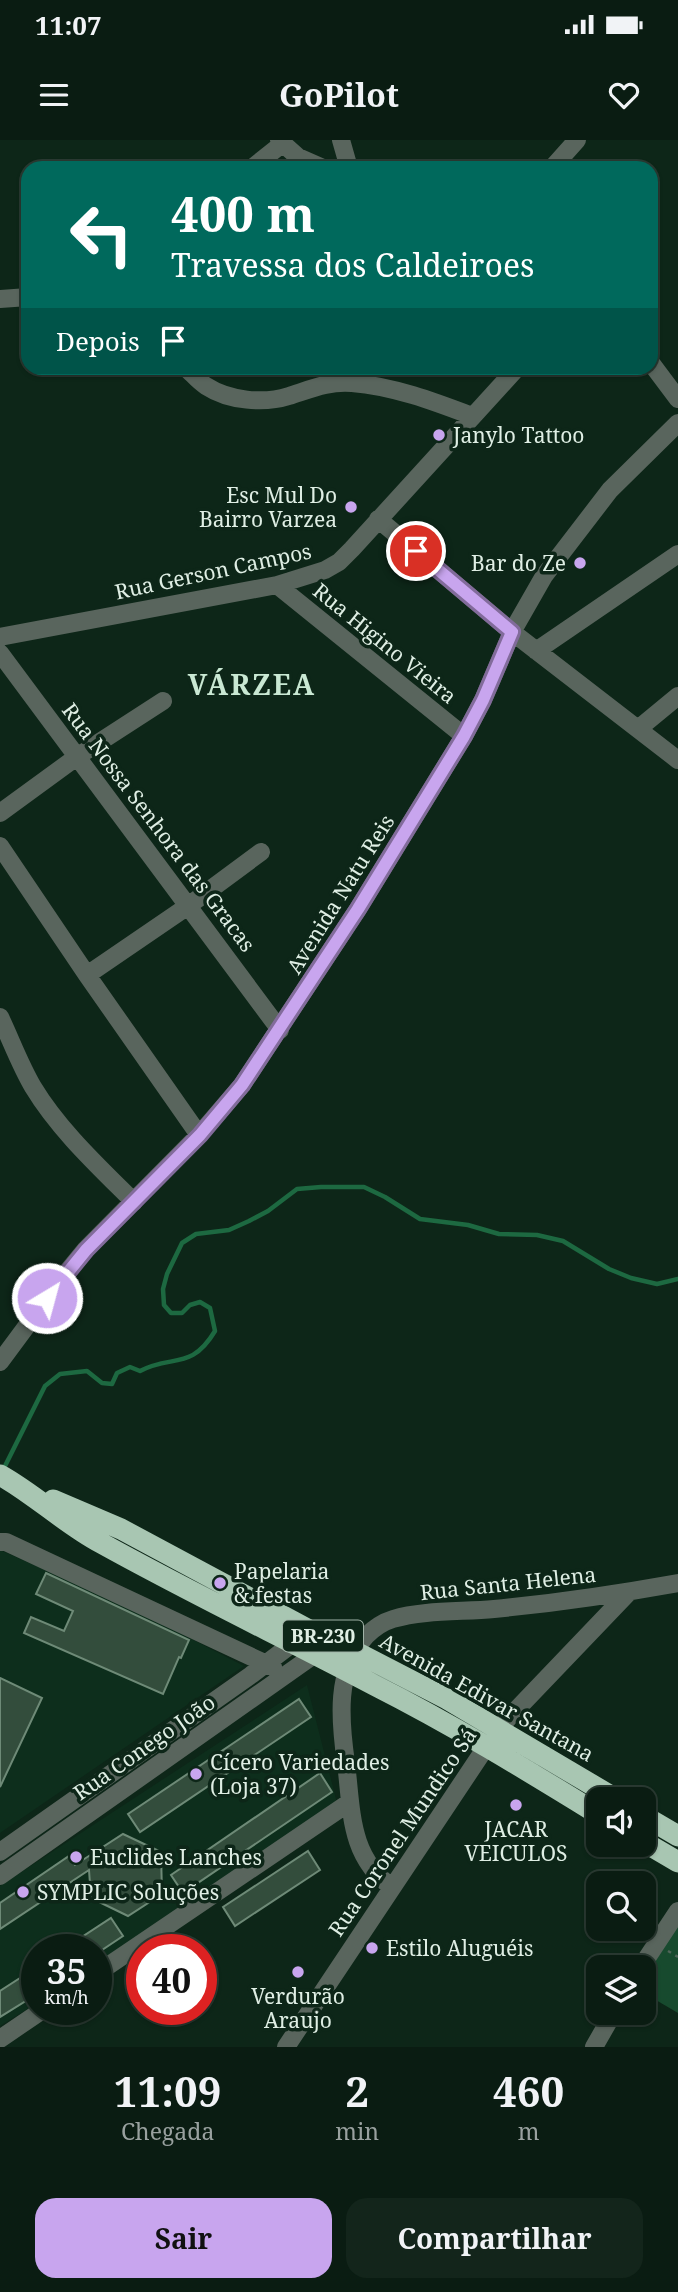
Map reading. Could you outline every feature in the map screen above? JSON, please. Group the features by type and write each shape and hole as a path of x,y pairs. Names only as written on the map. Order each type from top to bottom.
{"highway":[{"name":"Avenida Edivar Santana","path":"13,1483 121,1528 309,1630 351,1661"},
{"name":"Avenida Edivar Santana","path":"13,1483 99,1543 314,1655 351,1661 447,1699 492,1737 586,1805"},
{"name":"Avenida Edivar Santana","path":"492,1737 592,1787"},
{"path":"656,1823 678,1836"},
{"path":"656,1849 678,1863"}],"street":[{"path":"341,140 347,161"},
{"path":"558,161 577,140"},
{"path":"260,161 281,142 306,161"},
{"path":"0,299 21,298"},
{"path":"658,372 678,399"},
{"path":"193,375 205,386 244,399 287,397 331,383 353,383 418,397 472,416"},
{"name":"Rua Gerson Campos","path":"0,637 313,576 339,562 510,375"},
{"name":"Avenida Natu Reis","path":"0,1362 75,1262 200,1135 242,1085 365,898 464,736 483,700 512,632 544,576 610,490 678,423"},
{"path":"377,519 512,632 678,760"},
{"path":"536,651 678,554"},
{"name":"Rua Higino Vieira","path":"277,585 464,736"},
{"name":"Rua Nossa Senhora das Gracas","path":"0,653 280,1030"},
{"path":"638,729 678,695"},
{"path":"0,813 78,756 163,701"},
{"path":"0,846 200,1135"},
{"path":"87,975 261,852"},
{"path":"0,1017 32,1085 46,1107 134,1202"},
{"path":"0,1542 6,1542 287,1675"},
{"name":"Rua Santa Helena","path":"351,1661 365,1637 377,1626 393,1619 519,1607 678,1583"},
{"name":"Rua Coronel Mundico Sá","path":"286,2047 492,1737 629,1592"},
{"path":"292,1644 309,1630"},
{"name":"Rua Conego João","path":"0,1852 292,1644"},
{"name":"Rua Conego João","path":"0,1876 314,1655"},
{"path":"351,1661 341,1693 356,1841 363,1857 382,1880 392,1887"},
{"path":"75,1799 87,1815"},
{"path":"112,1963 351,1801"},
{"path":"649,1955 678,1911"},
{"path":"0,2039 21,2025"},
{"path":"594,2047 607,2025"}],"shaded area":[{"path":"0,1550 121,1603 244,1666 0,1833"},
{"path":"307,1685 337,1803 141,1934 126,1934 126,1944 112,1953 112,1934 21,1934 21,2013 0,2026 0,1886"},
{"path":"678,1921 678,2013 656,2000 656,1957"}],"building":[{"path":"46,1573 189,1640 163,1694 24,1633 31,1617 64,1631 73,1611 36,1594"},
{"path":"0,1678 42,1698 0,1787"},
{"path":"299,1699 311,1717 140,1832 128,1814"},
{"path":"320,1773 332,1792 183,1893 171,1875"},
{"path":"123,1834 161,1852 162,1894 128,1916 91,1898 89,1870 0,1929 0,1903 69,1856 75,1865"},
{"path":"308,1851 320,1870 235,1926 223,1907"},
{"path":"111,1918 123,1936 112,1943 112,1934 86,1934"},
{"path":"21,1977 21,2004 0,2017 0,1991"}],"waterway":[{"path":"3,1470 45,1386 60,1374 87,1371 102,1383 112,1384 117,1373 130,1367 140,1371 181,1360 198,1352 215,1331 210,1308 200,1302 190,1305 182,1313 171,1313 164,1305 163,1289 167,1274 182,1243 196,1234 229,1230 249,1221 268,1211 297,1189 364,1187 420,1219 468,1225 499,1234 537,1235 563,1241 609,1269 631,1278 657,1284 678,1279"}],"place":[{"name":"Janylo Tattoo","path":"439,435"},
{"name":"Esc Mul Do Bairro Varzea","path":"351,507"},
{"name":"Bar do Ze","path":"580,563"},
{"name":"Papelaria & festas","path":"220,1583"},
{"name":"Cícero Variedades (Loja 37)","path":"196,1774"},
{"name":"JACAR VEICULOS","path":"516,1805"},
{"name":"Euclides Lanches","path":"76,1857"},
{"name":"SYMPLIC Soluções","path":"23,1892"},
{"name":"Estilo Aluguéis","path":"372,1948"},
{"name":"Verdurão Araujo","path":"298,1972"}],"district":[{"name":"VÁRZEA","path":"252,684"}],"route":[{"path":"47,1298 86,1250 200,1135 242,1085 358,909 464,736 483,700 512,632 416,551"}]}
